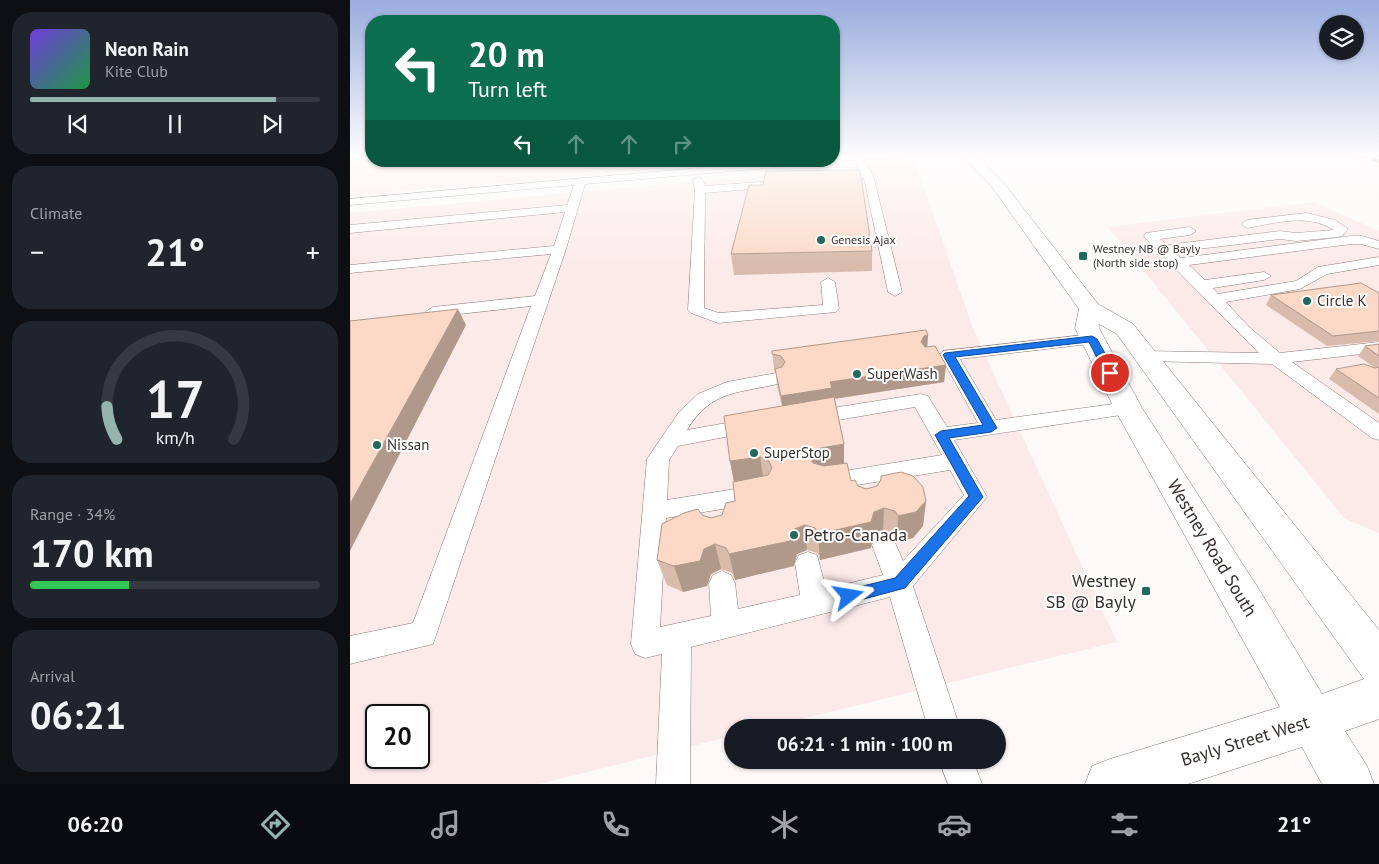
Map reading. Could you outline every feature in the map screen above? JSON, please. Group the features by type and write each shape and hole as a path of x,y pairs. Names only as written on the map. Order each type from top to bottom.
{"main road":[{"name":"Westney Road South","path":"1001,191 1091,324 1128,408 1246,604 1311,721 1349,784"},
{"name":"Westney Road South","path":"1091,324 1125,329 1379,664"},
{"name":"Bayly Street West","path":"1110,784 1311,721 1379,696"}],"lane":[{"path":"350,202 481,191"},
{"path":"350,650 424,634 559,249 577,191"},
{"path":"700,191 696,310 718,318 830,309 828,282"},
{"path":"872,191 895,292"},
{"path":"350,229 572,208"},
{"path":"1165,249 1280,235 1296,237 1338,233 1342,229 1321,218 1304,215 1288,216 1276,220 1247,224"},
{"path":"1276,220 1280,235"},
{"path":"1190,231 1150,236 1216,299 1243,330 1276,359 1379,433"},
{"path":"1190,273 1352,240 1362,240 1379,245"},
{"path":"350,269 559,249"},
{"path":"1216,299 1300,285 1323,270 1379,261"},
{"path":"1190,273 1247,266"},
{"path":"1190,273 1264,276"},
{"path":"417,314 541,300"},
{"path":"930,358 1091,324"},
{"path":"1145,356 1276,359 1379,347"},
{"path":"1338,353 1360,368"},
{"path":"949,355 991,428"},
{"path":"671,440 921,400 976,497 899,584 645,644 658,459 694,405 718,390 734,384 776,379"},
{"path":"941,435 1128,408"},
{"path":"825,482 861,486 956,461"},
{"path":"653,511 763,493"},
{"path":"715,500 717,524"},
{"path":"884,545 899,584 941,719"},
{"path":"808,563 815,604"},
{"path":"722,583 725,625"},
{"path":"673,784 677,637"},
{"path":"959,769 964,784"}],"shaded area":[{"path":"350,191 411,191 350,196"},
{"path":"594,191 925,191 973,329 1117,642 801,719 724,719 724,738 539,784 350,784 350,213"},
{"path":"1314,202 1379,231 1379,533 1345,519 1108,227"}],"building":[{"name":"Genesis Ajax","path":"748,191 863,191 872,251 731,254"},
{"path":"1361,283 1379,293 1379,331 1333,336 1271,295"},
{"name":"Nissan","path":"458,309 350,504 350,321"},
{"path":"926,330 928,335 924,336 921,342 925,347 935,346 946,365 830,382 832,388 781,396 775,369 782,367 785,362 781,356 772,354 772,351"},
{"path":"1379,344 1379,356 1365,346"},
{"path":"1364,364 1375,368 1379,367 1379,398 1336,369"},
{"path":"834,397 844,444 815,449 810,456 813,463 824,466 847,463 851,481 855,480 858,486 866,489 877,486 881,476 901,472 913,476 923,487 926,501 916,512 898,516 895,511 884,508 874,512 871,522 818,534 815,528 805,525 794,529 790,541 729,554 726,548 715,544 704,549 700,561 674,566 657,560 662,524 684,513 698,509 702,515 711,518 722,515 726,503 735,501 733,482 768,475 772,468 769,461 760,457 730,461 724,416"}],"place":[{"name":"Genesis Ajax","path":"821,240"},
{"name":"Westney NB @ Bayly (North side stop)","path":"1083,256"},
{"name":"Circle K","path":"1307,301"},
{"name":"SuperWash","path":"857,374"},
{"name":"Nissan","path":"377,445"},
{"name":"SuperStop","path":"754,453"},
{"name":"Petro-Canada","path":"794,535"},
{"name":"Westney SB @ Bayly","path":"1146,591"}],"route":[{"path":"849,596 899,584 976,497 941,435 991,428 949,355 1092,339 1110,373"}]}
